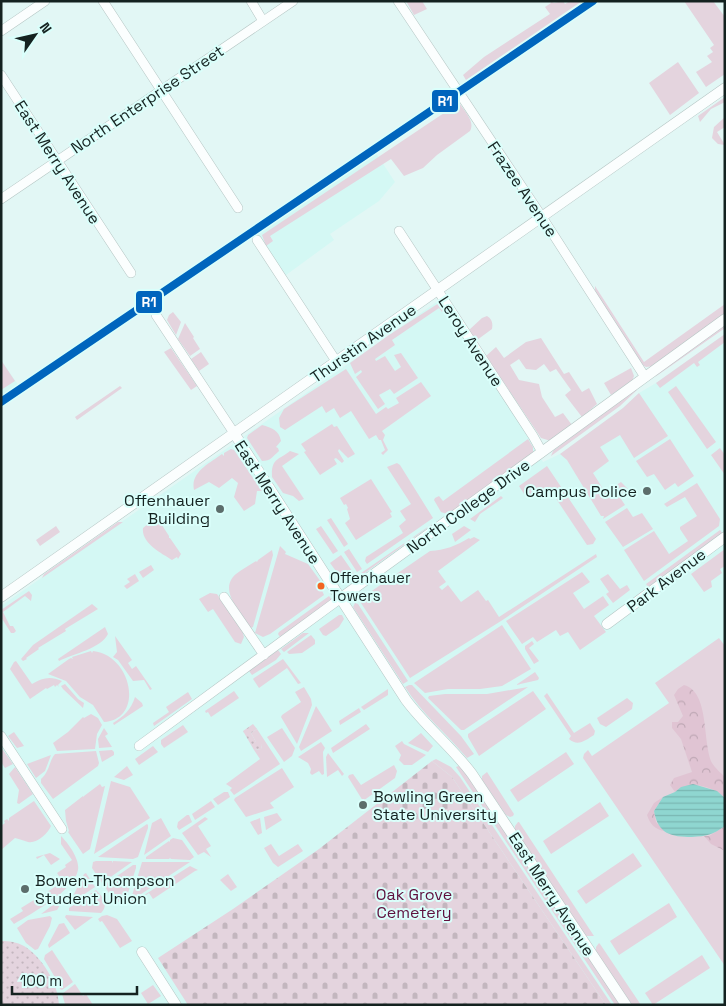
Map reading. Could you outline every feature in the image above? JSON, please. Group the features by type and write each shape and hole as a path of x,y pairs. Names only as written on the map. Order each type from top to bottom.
{"street":[{"path":"1,31 45,1"},
{"path":"103,1 238,208"},
{"path":"251,1 263,21"},
{"name":"North Enterprise Street","path":"1,199 293,1"},
{"name":"Frazee Avenue","path":"398,1 542,217 645,377"},
{"name":"East Merry Avenue","path":"1,75 130,273"},
{"name":"Thurstin Avenue","path":"1,597 725,88"},
{"name":"Leroy Avenue","path":"399,230 537,441 542,452"},
{"path":"257,240 336,361"},
{"name":"East Merry Avenue","path":"156,315 406,700 424,723 463,761 626,1005"},
{"name":"North College Drive","path":"139,746 725,319"},
{"name":"Park Avenue","path":"607,624 725,537"},
{"path":"224,597 264,655"},
{"path":"1,736 62,829"},
{"path":"142,952 176,1005"}],"shaded area":[{"path":"374,150 395,182 379,201 330,234 334,240 282,278 252,232"},
{"name":"Bowling Green State University","path":"438,301 543,462 560,454 623,408 639,393 725,334 725,1005 1,1005 1,606"},
{"path":"1,360 21,389 1,402"}],"green space":[{"path":"406,1 422,1 427,9 414,15"},
{"path":"550,1 554,3 563,1 565,4 570,1 582,1 466,80 463,75 484,57 550,14 545,7 551,3"},
{"path":"684,1 713,1 725,17 725,74 706,87 696,72 712,62 707,56 713,52 710,48 714,45"},
{"path":"678,62 699,93 670,115 649,83"},
{"path":"725,97 725,102 711,109 700,122 698,116"},
{"path":"460,104 471,121 470,131 437,155 423,168 404,176 391,159 270,236 273,241 266,246 262,235"},
{"path":"725,117 725,127 717,132 725,145 718,144 712,138 714,127"},
{"path":"595,286 644,362 725,304 725,314 654,366 646,367 641,364 595,293"},
{"path":"439,303 444,310 442,312 439,308 392,340 395,345 375,359 376,361 385,356 395,371 401,367 394,355 401,353 418,378 394,394 390,389 379,395 385,404 378,409 356,377 362,372 361,370 355,374 350,363"},
{"path":"173,312 181,322 176,335 167,320"},
{"path":"487,316 492,321 492,329 477,340 474,339 469,330"},
{"path":"185,323 200,349 190,356 178,339"},
{"path":"725,325 725,328 655,377 660,371"},
{"path":"725,334 725,342 698,362 700,365 697,367 694,363 660,388 656,383"},
{"path":"541,338 564,374 569,372 582,392 589,388 597,404 582,417 565,395 571,390 556,369 550,372 544,364 536,370 526,369 519,359 510,365 519,380 539,384 542,397 555,417 563,413 572,425 551,441 541,438 486,356 496,347 504,358 526,342"},
{"path":"171,348 197,386 191,390 164,352"},
{"path":"201,352 209,364 199,371 191,359"},
{"path":"1,360 15,381 1,390"},
{"path":"631,368 634,376 632,381 611,395 604,383"},
{"path":"346,369 376,414 386,407 388,409 399,403 396,398 421,382 431,396 382,431 385,435 383,440 388,450 383,455 381,453 385,450 381,440 376,435 369,439 351,411 340,418 334,408 326,413 322,406 285,430 280,427 279,418 284,409"},
{"path":"120,386 122,388 77,420 75,417"},
{"path":"676,386 716,442 707,449 668,392"},
{"path":"634,390 637,390 620,406 551,456 553,451"},
{"path":"639,393 668,436 634,458 620,435 600,447 609,461 593,473 605,492 621,482 628,489 619,496 625,505 603,519 604,516 601,516 567,460 560,454 623,408"},
{"path":"332,424 334,427 337,426 355,454 348,458 339,449 338,451 344,461 342,463 336,458 334,459 337,464 320,475 304,452 306,451 301,444"},
{"path":"262,425 269,427 279,434 281,441 276,447 279,451 265,461 262,461 247,438 248,435"},
{"path":"528,439 533,447 533,453 450,515 441,512 434,500 435,498 439,496 443,501"},
{"path":"670,439 694,476 678,487 675,483 665,490 654,474 647,477 636,461"},
{"path":"720,448 725,455 725,475 711,455"},
{"path":"231,449 234,450 262,491 257,491 255,504 244,511 234,497 238,483 232,478 219,488 209,482 194,490 195,478 198,473 222,454 224,456 224,453"},
{"path":"290,451 299,454 282,466 304,499 299,501 293,496 283,493 272,477 274,463"},
{"path":"397,463 433,518 367,564 365,561 366,557 403,533 399,526 406,520 400,511 411,504 387,467"},
{"path":"547,466 596,539 593,544 587,545 549,488 537,495 526,497 519,486"},
{"path":"371,479 392,512 390,513 392,517 356,540 345,523 350,519 348,508 340,498"},
{"path":"697,483 720,519 719,526 644,581 624,550 654,531 669,554 688,541 680,527 697,516 685,497 667,507 664,504"},
{"path":"501,496 503,498 480,514 475,522 470,519"},
{"path":"627,508 633,517 642,513 653,529 623,547 605,522"},
{"path":"155,518 160,522 181,554 178,559 177,557 172,560 148,543 145,538 143,528"},
{"path":"331,518 348,544 344,547 327,520"},
{"path":"118,522 123,522 42,578 44,574"},
{"path":"435,522 433,524 348,585 348,582"},
{"path":"56,526 60,532 40,546 36,540"},
{"path":"321,526 338,551 333,554 316,529"},
{"path":"464,526 471,530 455,542 452,534"},
{"path":"720,530 722,533 648,587 646,584"},
{"path":"474,537 480,540 438,571 446,582 439,587 442,590 448,585 461,602 478,590 486,601 488,600 499,617 596,554 597,557 501,621 410,678 360,599 430,551 441,550"},
{"path":"280,546 286,552 285,554 308,564 321,582 319,584 324,595 263,637 255,633"},
{"path":"349,549 362,569 357,572 344,552"},
{"path":"725,549 725,566 720,569 722,573 711,581 712,587 704,592 691,574"},
{"path":"272,550 273,555 253,627 251,628 233,602 229,587 231,580 238,572 257,562"},
{"path":"341,555 355,575 344,582 330,563"},
{"path":"151,565 154,570 143,578 139,572"},
{"path":"582,572 590,582 573,593 584,609 603,596 609,605 594,616 606,632 580,650 568,632 560,636 556,630 537,642 533,637 522,644 506,621"},
{"path":"135,574 139,581 127,589 124,586 130,582 127,579"},
{"path":"608,574 620,589 627,585 630,590 613,603 606,594 609,592 600,579"},
{"path":"29,591 32,595 31,601 25,596 3,612 10,626 13,626 16,631 11,633 1,617 1,610"},
{"path":"210,593 217,594 242,630 244,637 241,644 235,642 213,609 208,612 199,599"},
{"path":"329,596 332,600 280,637 279,632"},
{"path":"355,603 358,604 408,681 403,684 353,607"},
{"path":"92,604 98,609 38,648 27,659 23,661 21,659 33,645"},
{"path":"339,615 342,615 344,619 339,627 326,636 323,635 319,629"},
{"path":"502,625 531,669 502,686 480,689 448,689 425,693 414,683"},
{"path":"105,627 108,634 99,643 59,661 58,659"},
{"path":"303,633 309,633 284,652 281,649"},
{"path":"311,635 315,640 315,644 302,653 289,654 287,652"},
{"path":"115,636 132,660 128,663 132,669 136,666 152,689 150,690 144,680 133,681 118,660 113,657 117,652"},
{"path":"719,638 725,646 725,966 583,758 588,750 592,756 669,703 655,683"},
{"path":"532,641 534,644 529,648 539,661 534,664 525,649 525,646"},
{"path":"278,650 281,654 276,660 252,675 249,671"},
{"path":"91,651 92,653 93,651 106,655 117,663 124,674 128,687 129,699 125,710 117,718 104,722 93,705 80,697 66,681 48,674 69,659 73,659 72,657"},
{"path":"283,659 301,683 298,684 287,668 259,688 253,679"},
{"path":"16,661 32,684 43,679 54,678 62,681 58,685 59,687 54,685 46,688 30,699 10,669"},
{"path":"535,672 539,678 538,680 516,685"},
{"path":"65,684 84,703 83,708 63,689 61,686"},
{"path":"412,685 461,736 474,754 467,758 419,706 405,687"},
{"path":"684,685 698,697 702,707 709,754 716,769 725,777 725,798 707,787 687,786 675,792 670,785 674,778 692,772 681,739 672,728 672,722 678,722 683,716 674,695"},
{"path":"304,687 311,699 312,705 297,744 281,717 301,702 295,692"},
{"path":"528,687 464,730 461,730 428,698 429,696 445,694 487,694"},
{"path":"388,689 388,695 364,710 361,707"},
{"path":"234,691 239,698 211,717 208,712 206,713 205,711"},
{"path":"533,691 546,709 479,756 468,734"},
{"path":"188,692 192,699 154,726 153,723 169,712 166,707"},
{"path":"547,693 574,733 590,723 595,731 594,735 579,743 569,739 571,736 544,696"},
{"path":"135,697 143,706 114,725 113,723 129,709"},
{"path":"627,698 633,703 632,709 606,727 600,724 597,718"},
{"path":"316,706 332,731 301,751 299,747"},
{"path":"359,708 361,712 340,725 339,721"},
{"path":"91,714 98,718 102,725 97,734 95,749 57,751 53,743 68,732 83,717"},
{"path":"253,724 257,729 251,733 256,742 260,742 262,745 261,749 254,750 243,731"},
{"path":"366,724 370,729 333,753 331,748"},
{"path":"183,725 188,732 164,748 161,740"},
{"path":"104,728 108,734 105,736 112,747 99,748 98,739"},
{"path":"282,728 295,748 292,756 284,762 267,737"},
{"path":"257,729 280,764 234,795 230,790 232,788 226,784 260,759 254,750 261,749 262,745 256,742 251,733"},
{"path":"14,732 24,746 17,748 8,736"},
{"path":"421,733 433,746 428,752 408,743"},
{"path":"402,741 404,744 426,755 412,765 404,765 399,760 401,755 395,746"},
{"path":"321,742 325,748 323,752 324,774 322,775 319,771 312,775 308,763 298,757"},
{"path":"153,746 158,752 139,765 135,759"},
{"path":"1,747 13,764 5,768 1,762"},
{"path":"112,750 114,755 102,762 99,751"},
{"path":"96,751 98,766 53,799 41,783 41,779 55,754"},
{"path":"566,752 574,764 518,802 510,790"},
{"path":"328,753 344,774 342,776 338,770 327,777 326,757"},
{"path":"51,755 45,771 36,778 27,764"},
{"path":"436,759 451,767 460,777 612,1005 606,1005 452,777 432,761"},
{"name":"Oak Grove Cemetery","path":"432,761 452,777 606,1005 188,1005 158,958 319,849"},
{"path":"394,765 397,771 395,778 363,801 348,777 353,774 361,785"},
{"path":"461,765 620,1005 615,1005 456,767"},
{"path":"127,766 133,775 124,780 114,777"},
{"path":"15,767 33,794 19,804 17,803 19,790 9,774"},
{"path":"282,768 294,787 270,803 274,808 246,817 234,800 235,798"},
{"path":"487,772 514,814 513,816 506,815 482,780 482,776"},
{"path":"111,781 130,787 150,818 94,854"},
{"path":"100,784 102,787 105,786 90,849 83,854 68,832 65,810"},
{"path":"224,792 228,792 230,797 218,805 213,799"},
{"path":"663,797 654,811 656,822 665,831 653,826 647,815 654,803"},
{"path":"34,801 51,826 45,835 31,842 15,838 1,850 1,826 5,823 4,821 7,819 9,821 9,818"},
{"path":"211,801 215,807 195,820 192,814"},
{"path":"600,802 609,816 551,854 543,841"},
{"path":"277,813 282,820 266,830 264,817"},
{"path":"189,815 192,822 179,830 177,827 178,822"},
{"path":"205,817 208,819 198,826 211,846 206,849 211,857 204,852 198,855 182,833"},
{"path":"161,818 171,836 144,855 152,823"},
{"path":"260,818 262,833 258,835 250,822"},
{"path":"518,822 594,936 586,936 515,831 515,826"},
{"path":"147,824 148,828 138,857 133,859 98,857"},
{"path":"725,826 725,851 711,844 704,836 709,836"},
{"path":"61,836 70,847 77,861 78,870 75,878 69,886 51,901 14,924 10,919 23,911 21,908 63,882 57,873 72,860 61,844"},
{"path":"173,838 182,840 194,857 190,860 170,858 146,859 146,857 170,842"},
{"path":"271,844 279,856 298,844 303,851 278,867 273,863 264,848"},
{"path":"50,853 60,859 51,865 44,855 37,859 36,857"},
{"path":"633,853 642,866 586,904 577,891"},
{"path":"112,861 113,863 113,861 132,862 102,883 92,868 93,862"},
{"path":"142,862 190,862 131,899"},
{"path":"133,865 136,865 136,868 126,899 115,903 104,885"},
{"path":"190,866 198,870 153,899 149,893 131,905 130,900 138,899"},
{"path":"86,873 95,887 71,903 84,874"},
{"path":"228,874 237,887 231,891 220,880"},
{"path":"96,890 103,898 105,904 101,913 69,911 69,908"},
{"path":"62,898 63,900 57,910 41,914"},
{"path":"669,903 677,917 619,955 610,941"},
{"path":"66,915 93,917 75,930 65,917"},
{"path":"107,915 117,919 132,941 120,948 102,921 100,922 98,919"},
{"path":"50,916 52,918 50,926 38,949 35,950 26,943 17,928 28,920"},
{"path":"64,923 70,933 49,948 48,945 59,924"},
{"path":"1,941 21,945 37,957 48,971 56,988 59,1005 1,1005"},
{"path":"599,943 641,1005 631,1005 596,952 596,947"},
{"path":"52,950 73,982 62,990 44,959 45,955"},
{"path":"702,955 710,968 653,1005 645,993"},
{"path":"75,984 83,996 86,994 93,1005 65,1004 62,994"},
{"path":"153,985 161,996 148,1004 141,993"}],"water":[{"path":"693,784 717,791 725,798 725,826 713,833 702,836 678,836 667,833 659,825 654,811 663,797 681,787"}],"transit line":[{"name":"R1","path":"1,402 593,1"}],"place":[{"name":"Campus Police","path":"647,491"},
{"name":"Offenhauer Building","path":"220,509"},
{"name":"Offenhauer Towers","path":"321,586"},
{"name":"Bowling Green State University","path":"363,805"},
{"name":"Bowen-Thompson Student Union","path":"25,889"}]}
